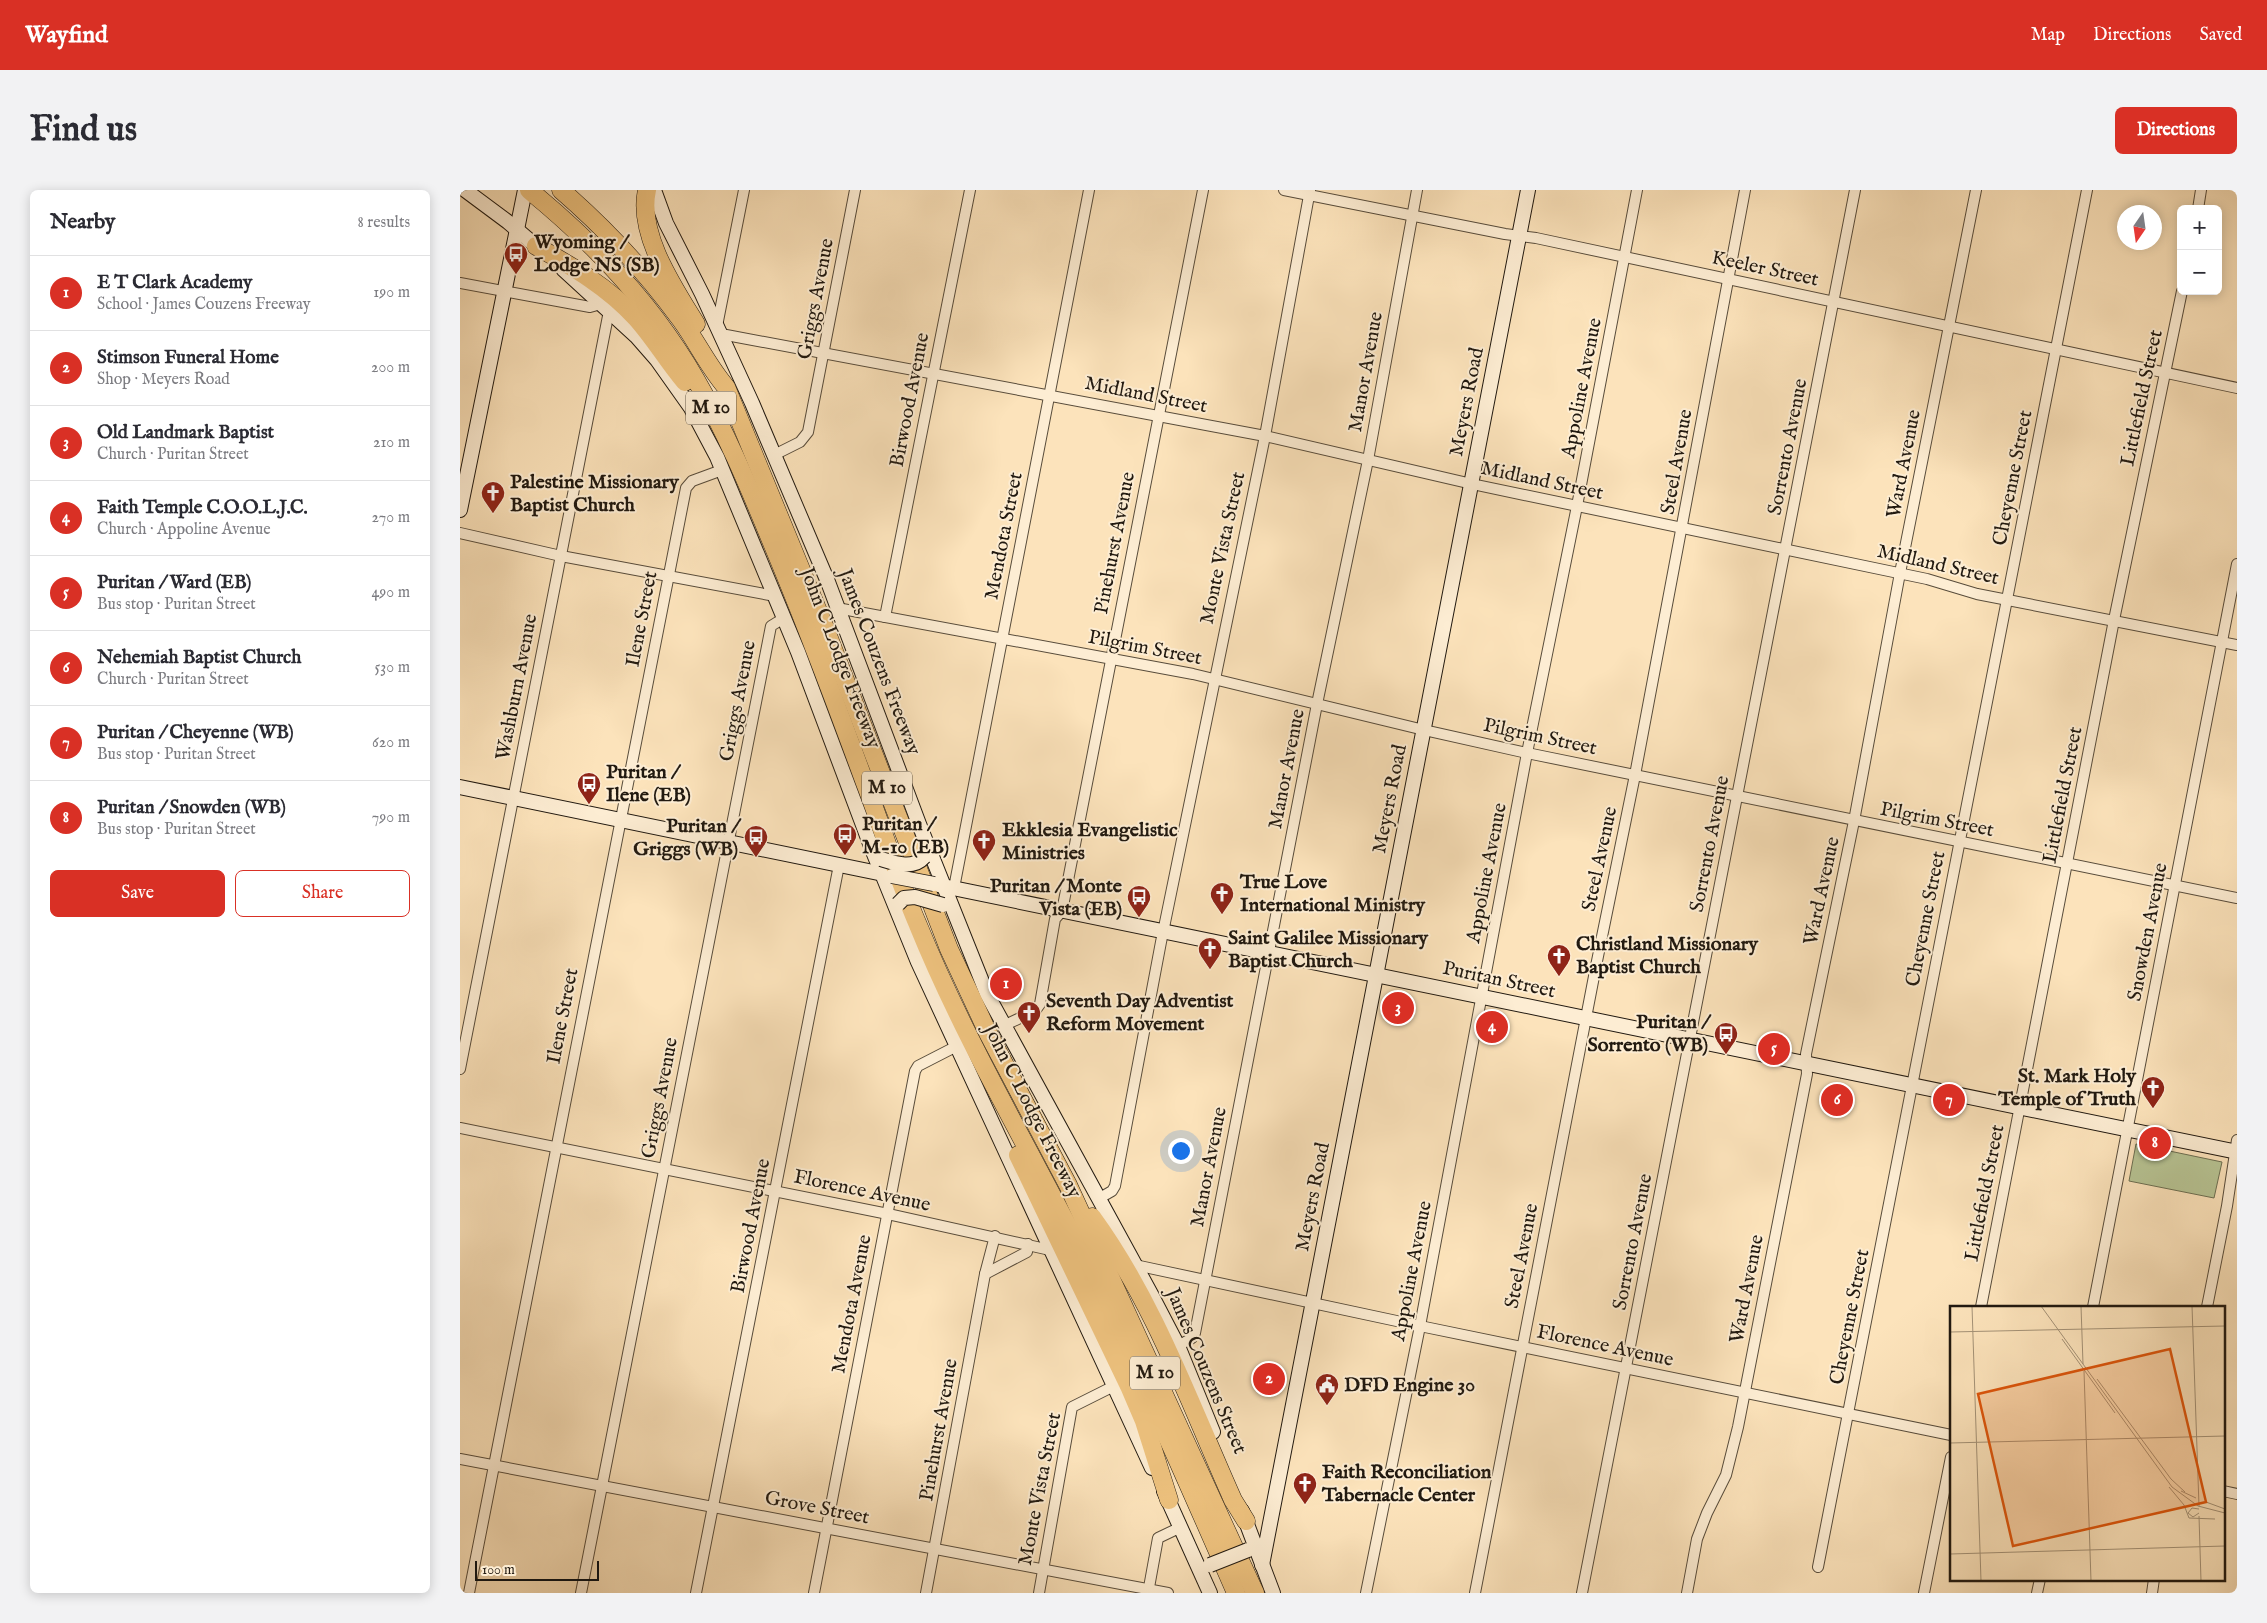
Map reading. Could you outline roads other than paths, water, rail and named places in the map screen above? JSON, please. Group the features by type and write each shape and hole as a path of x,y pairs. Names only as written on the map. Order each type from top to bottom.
{"highway":[{"name":"John C Lodge Freeway","path":"561,190 602,228 654,286 682,322 712,371 726,387 825,628 949,949 988,1033 1068,1185 1262,1592"},
{"path":"647,190 645,198 646,217 665,274 699,329 720,369 726,387"},
{"name":"John C Lodge Freeway","path":"525,195 578,233 625,282 663,330 696,379 706,398 744,476 811,637 918,926 992,1082 1072,1234 1140,1372 1236,1593"},
{"path":"536,246 576,268 603,287 636,318 685,382 706,398"},
{"path":"992,1082 996,1108 1002,1122 1144,1420 1169,1500"},
{"path":"1068,1185 1104,1233 1144,1303 1168,1351 1233,1500 1246,1521"}],"street":[{"path":"465,190 536,246 636,336 678,389 702,429 722,470 784,618 876,854 887,875 897,907 1050,1250 1181,1527 1205,1567 1210,1593"},
{"name":"James Couzens Freeway","path":"654,190 666,223 719,330 838,608 926,851 944,886 987,994 1098,1199"},
{"path":"719,330 744,190"},
{"name":"Griggs Avenue","path":"774,455 800,442 808,432 856,190"},
{"name":"Birwood Avenue","path":"885,617 970,190"},
{"name":"Mendota Street","path":"944,886 1002,638 1089,190"},
{"name":"Pinehurst Avenue","path":"1003,1026 1039,1008 1054,919 1062,911 1203,190"},
{"name":"Keeler Street","path":"1284,190 1309,192 1413,215 1624,257 1950,325 2056,350 2237,388"},
{"name":"Manor Avenue","path":"1178,1346 1192,1338 1195,1333 1317,704 1368,460 1417,190"},
{"name":"Meyers Road","path":"1262,1592 1262,1565 1528,190"},
{"name":"Appoline Avenue","path":"1366,1593 1420,1326 1527,753 1577,506 1637,190"},
{"name":"Steel Avenue","path":"1474,1593 1635,775 1745,190"},
{"name":"Sorrento Avenue","path":"1582,1593 1688,1039 1738,796 1855,190"},
{"name":"Ward Avenue","path":"1687,1593 1702,1525 1726,1475 1730,1460 1807,1064 1806,1054 1854,821 1900,573 1976,190"},
{"name":"Cheyenne Street","path":"1818,1568 1850,1415 1911,1085 2087,190"},
{"path":"2199,205 2201,190"},
{"name":"Monte Vista Street","path":"1098,1199 1112,1191 1115,1186 1161,942 1265,436 1309,192"},
{"path":"460,510 525,195"},
{"path":"460,283 590,307 605,307"},
{"name":"Littlefield Street","path":"1981,1306 2114,620 2181,295"},
{"name":"Washburn Avenue","path":"460,1069 561,556 605,307"},
{"name":"Midland Street","path":"719,330 824,352 1265,436 1472,484 1900,573 1977,594 2237,645"},
{"name":"Ilene Street","path":"469,1593 619,820 686,488 692,481 722,470"},
{"path":"460,533 561,556 775,596"},
{"name":"Snowden Avenue","path":"2093,1306 2237,564"},
{"name":"Pilgrim Street","path":"838,608 1214,679 1527,753 2237,898"},
{"name":"Griggs Avenue","path":"581,1593 771,626 784,618"},
{"name":"Puritan Street","path":"460,787 2019,1108 2128,1130 2236,1148"},
{"path":"876,854 892,862 912,865 926,851"},
{"name":"Birwood Avenue","path":"696,1593 839,865"},
{"path":"897,907 904,898 915,897 943,905 949,910 962,935"},
{"name":"Mendota Avenue","path":"814,1593 916,1068 958,1046"},
{"name":"Florence Avenue","path":"460,1128 995,1236 1050,1250"},
{"path":"2207,1306 2236,1148"},
{"name":"James Couzens Street","path":"1098,1199 1178,1346 1246,1521 1251,1548 1262,1565"},
{"name":"Pinehurst Avenue","path":"926,1593 986,1274 995,1236"},
{"path":"986,1274 1027,1252 1028,1244"},
{"name":"Florence Avenue","path":"1135,1265 1313,1304 1950,1435"},
{"name":"Monte Vista Street","path":"1039,1593 1072,1407 1114,1386"},
{"name":"Grove Street","path":"460,1459 935,1548 1148,1591 1168,1593"},
{"path":"1924,1593 1950,1462"},
{"path":"2224,1491 2237,1494"},
{"path":"1148,1591 1158,1538 1181,1527"},
{"path":"1205,1567 1251,1548"},
{"path":"2037,1593 2040,1580"},
{"path":"2152,1593 2154,1580"}],"place":[{"name":"Wyoming / Lodge NS (SB)","path":"516,275"},
{"name":"Palestine Missionary Baptist Church","path":"493,514"},
{"name":"Puritan / Ilene (EB)","path":"589,805"},
{"name":"Puritan / M-10 (EB)","path":"845,856"},
{"name":"Puritan / Griggs (WB)","path":"756,858"},
{"name":"Ekklesia Evangelistic Ministries","path":"984,862"},
{"name":"True Love International Ministry","path":"1222,915"},
{"name":"Puritan / Monte Vista (EB)","path":"1139,918"},
{"name":"Saint Galilee Missionary Baptist Church","path":"1210,970"},
{"name":"Christland Missionary Baptist Church","path":"1559,977"},
{"name":"E T Clark Academy","path":"1006,984"},
{"name":"Old Landmark Baptist","path":"1398,1008"},
{"name":"Faith Temple C.O.O.L.J.C.","path":"1492,1027"},
{"name":"Seventh Day Adventist Reform Movement","path":"1029,1034"},
{"name":"Puritan / Ward (EB)","path":"1774,1049"},
{"name":"Puritan / Sorrento (WB)","path":"1726,1055"},
{"name":"Nehemiah Baptist Church","path":"1837,1100"},
{"name":"Puritan / Cheyenne (WB)","path":"1949,1100"},
{"name":"St. Mark Holy Temple of Truth","path":"2153,1109"},
{"name":"Puritan / Snowden (WB)","path":"2155,1143"},
{"name":"Stimson Funeral Home","path":"1269,1379"},
{"name":"DFD Engine 30","path":"1327,1406"},
{"name":"Faith Reconciliation Tabernacle Center","path":"1305,1505"}]}
